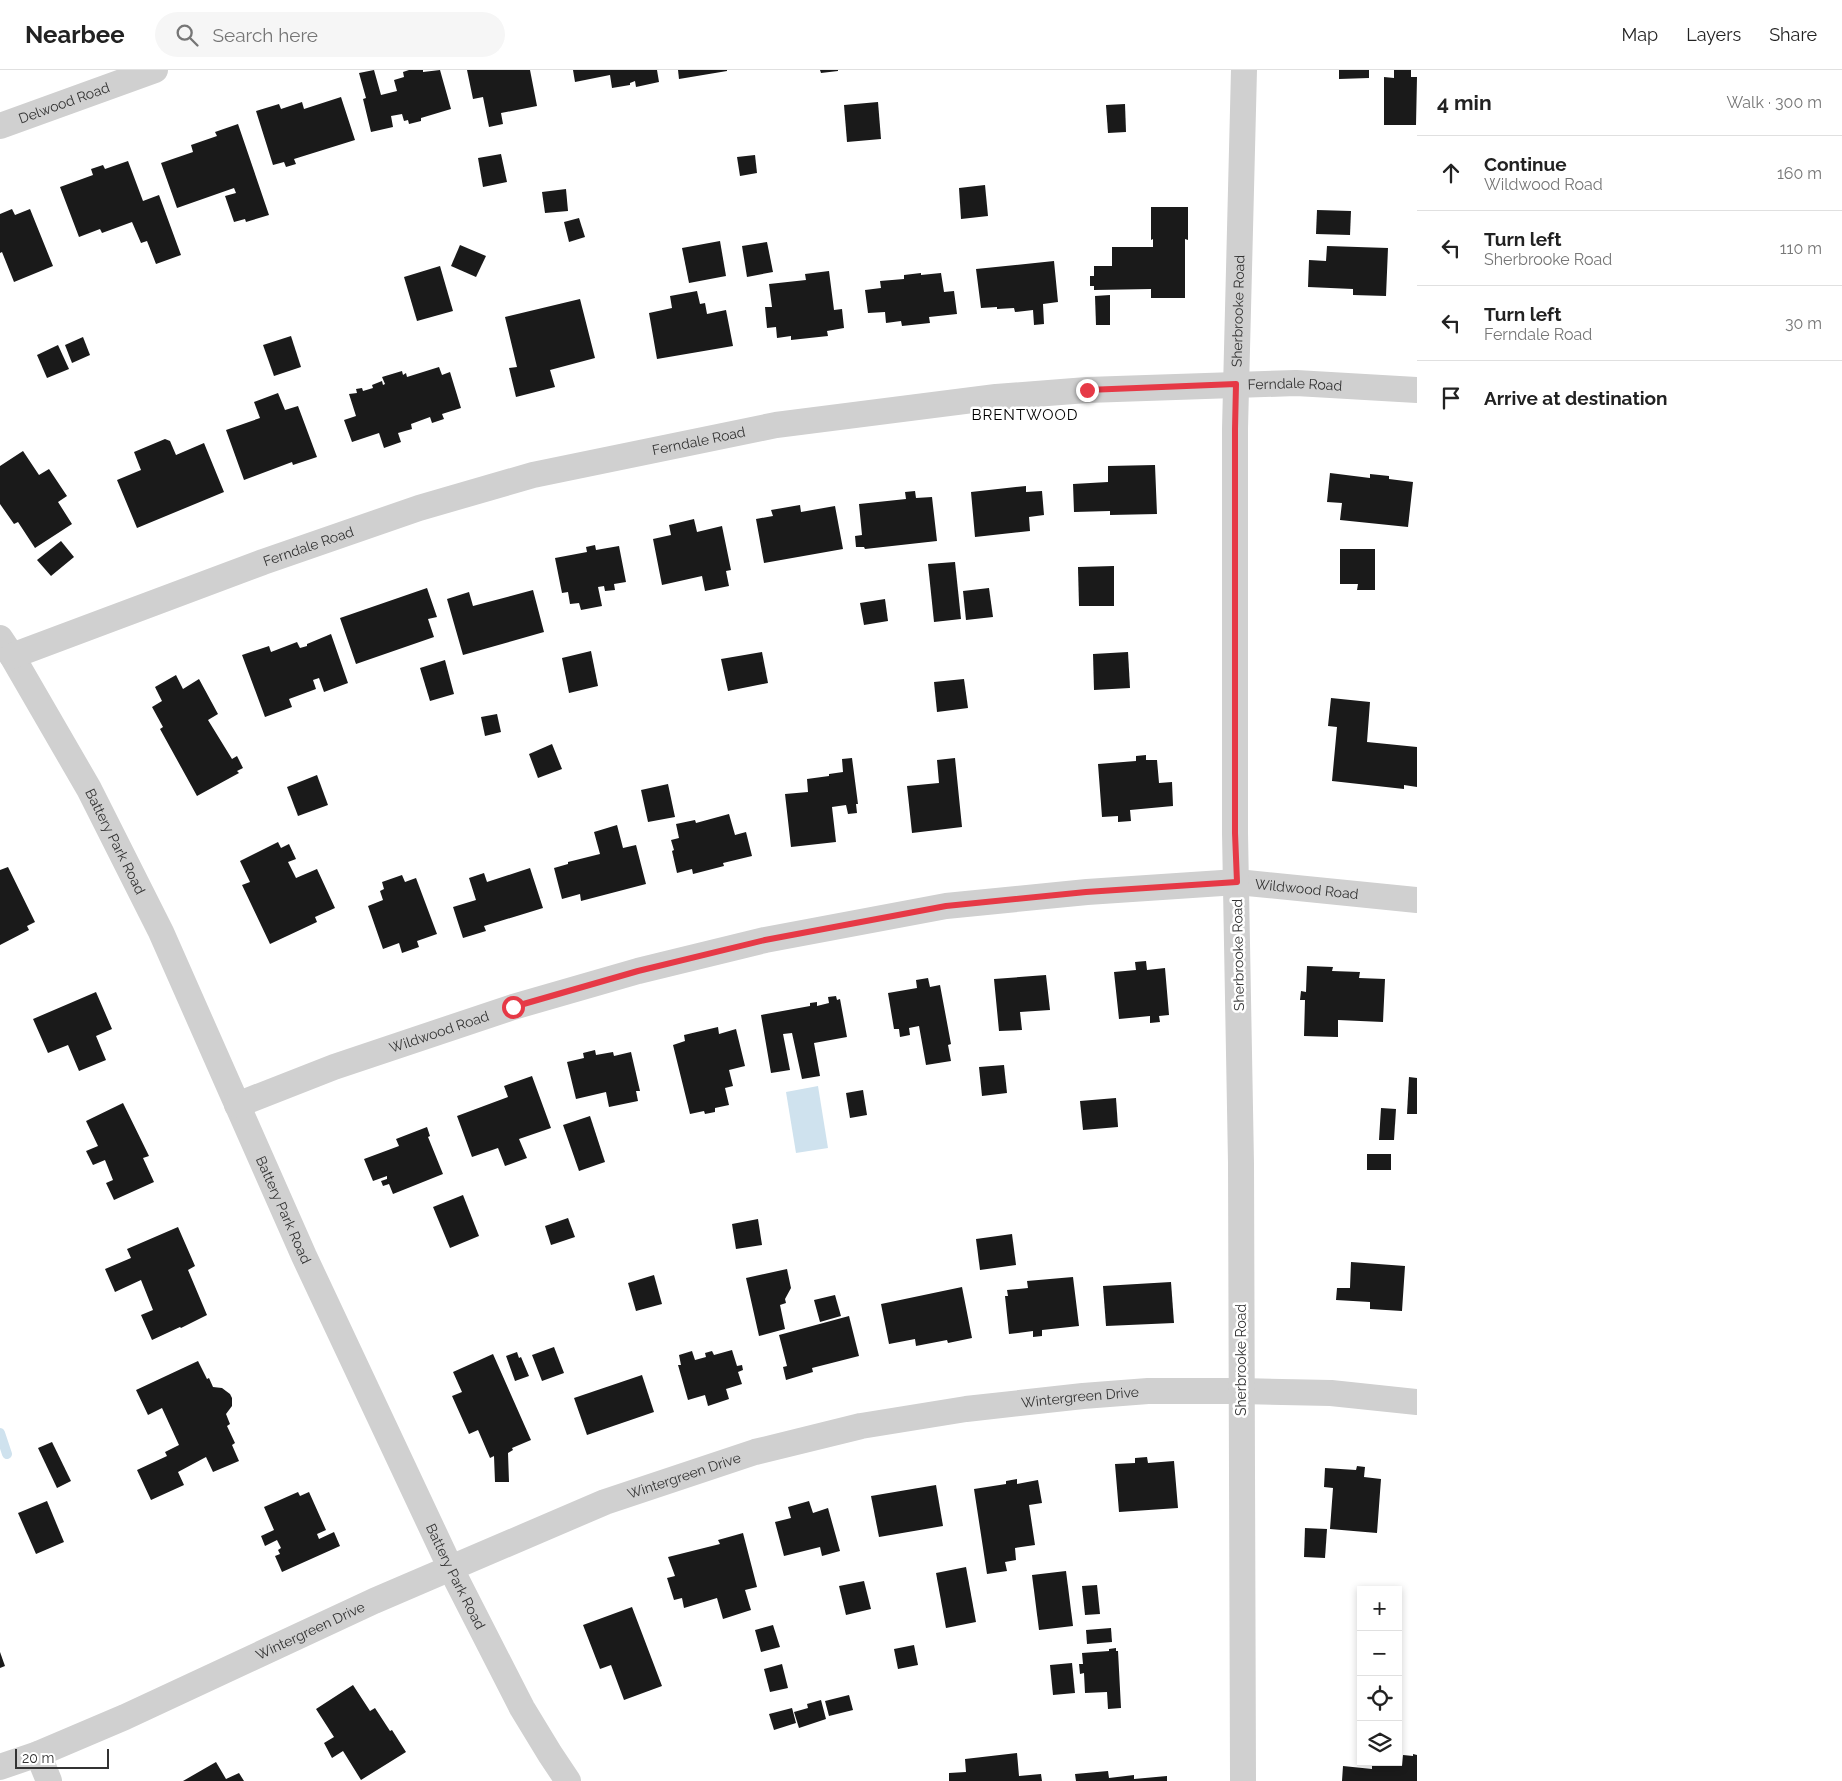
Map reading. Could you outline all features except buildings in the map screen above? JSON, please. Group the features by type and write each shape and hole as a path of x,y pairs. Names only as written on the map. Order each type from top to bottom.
{"street":[{"name":"Delwood Road","path":"0,126 155,70"},
{"name":"Sherbrooke Road","path":"1243,1781 1241,1163 1235,823 1235,429 1244,70"},
{"name":"Ferndale Road","path":"6,647 254,566 410,511 533,475 776,425 996,397 1087,390 1296,383 1417,390"},
{"name":"Battery Park Road","path":"6,647 89,789 157,924 304,1256 451,1568 522,1708 568,1781"},
{"name":"Wildwood Road","path":"237,1105 334,1067 513,1007 638,971 765,940 946,906 1086,892 1237,882 1417,900"},
{"name":"Wintergreen Drive","path":"0,1767 38,1754 125,1717 374,1601 614,1499 755,1452 861,1426 966,1409 1148,1391 1331,1393 1417,1402"},
{"path":"38,1754 49,1781"}],"water":[{"path":"818,1086 828,1148 796,1153 786,1092"}],"waterway":[{"path":"0,1433 7,1454"}],"district":[{"name":"BRENTWOOD","path":"1025,415"}],"route":[{"path":"513,1007 638,971 765,940 946,906 1086,892 1237,882 1235,833 1236,384 1087,390"}]}
